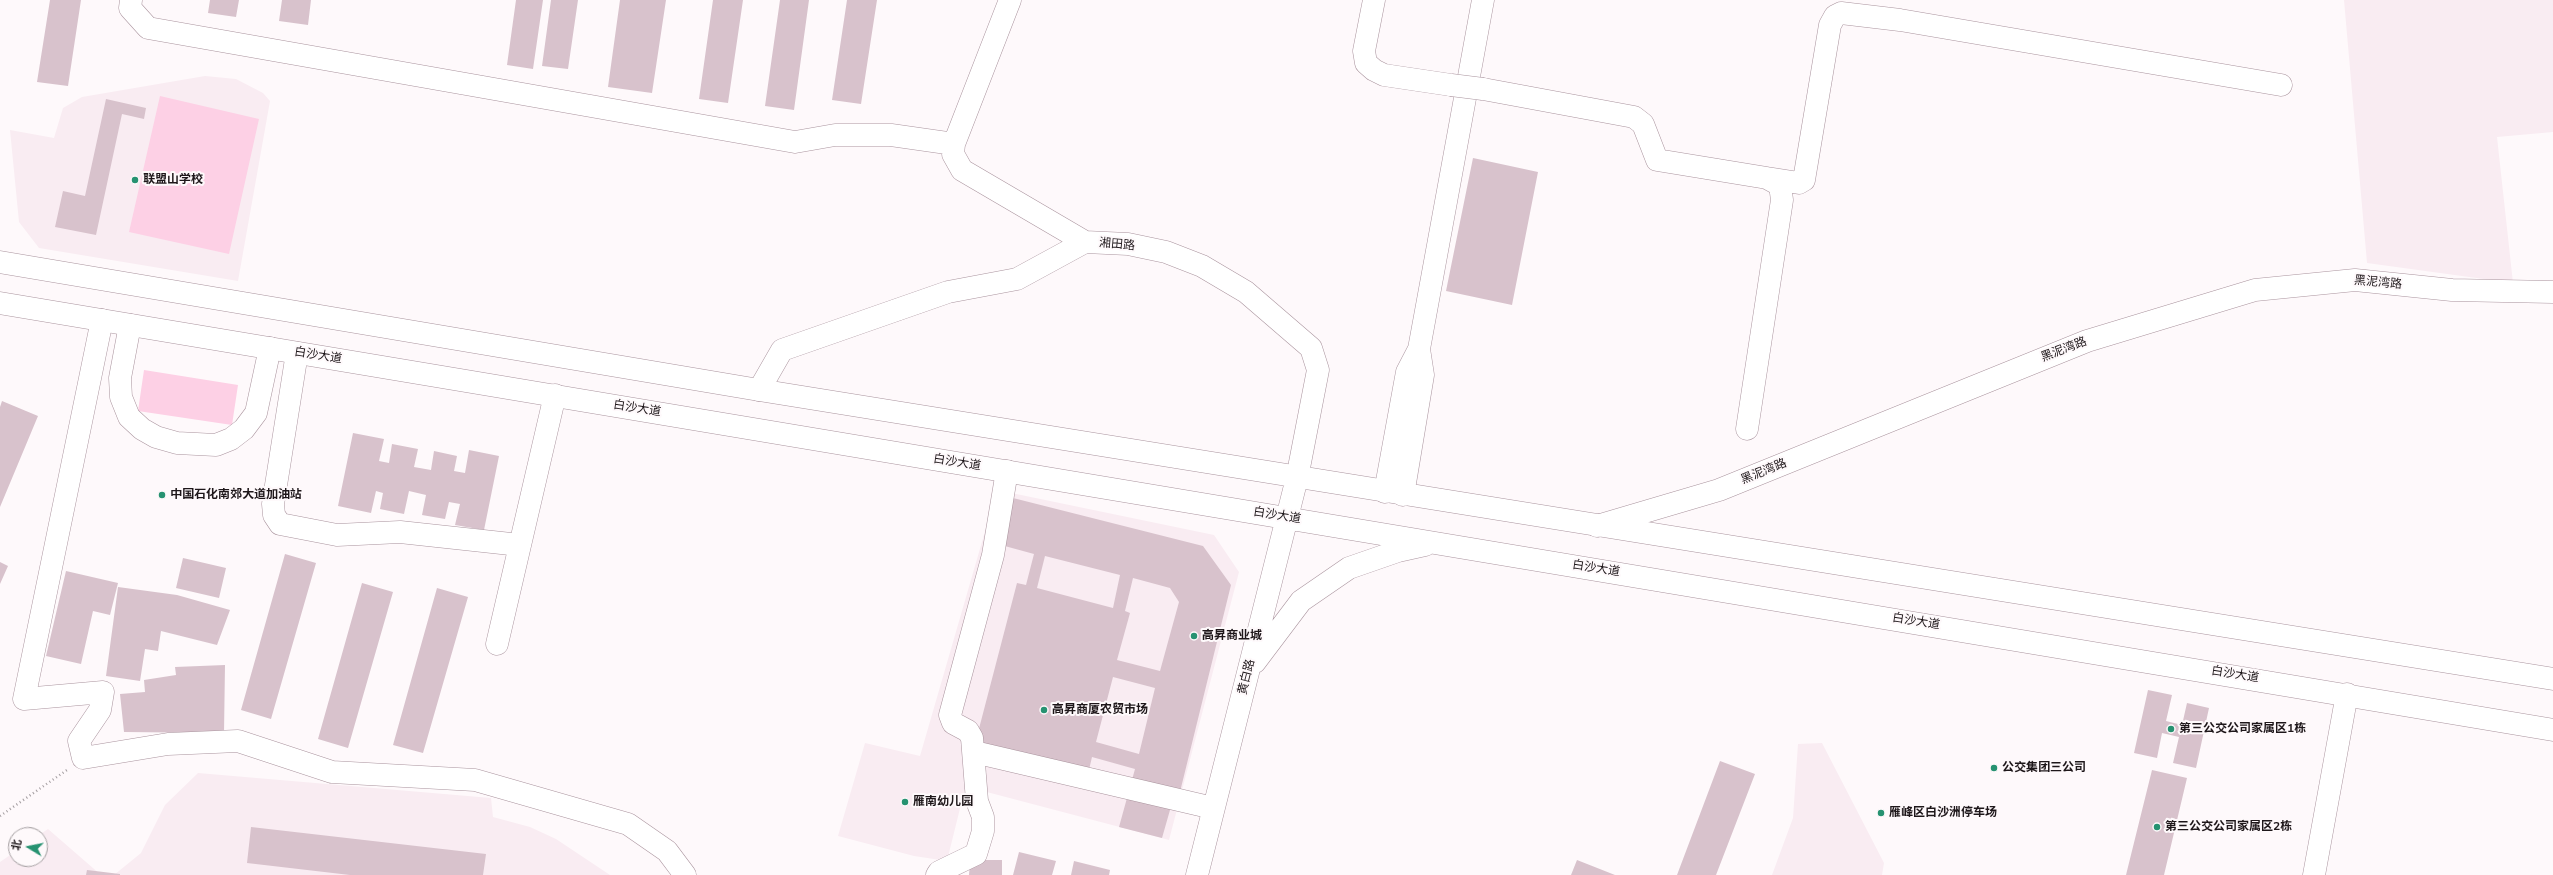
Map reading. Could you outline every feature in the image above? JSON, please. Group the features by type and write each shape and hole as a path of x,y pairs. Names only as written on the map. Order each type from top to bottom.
{"main road":[{"path":"132,0 130,8 148,28 795,142 835,135 891,135 954,144 1010,0"},
{"path":"1374,0 1364,51 1366,63 1374,70 1384,75 1483,90 1634,117 1643,124 1657,160 1799,183 1804,180 1830,26 1835,16 1841,13 1908,22 2281,85"},
{"path":"1394,494 1423,375 1419,349 1483,0"},
{"name":"湘田路","path":"954,144 953,154 962,170 1085,242 1128,244 1166,252 1202,266 1246,292 1311,348 1318,370 1297,478"},
{"path":"1747,429 1782,194 1780,185 1767,178"},
{"path":"759,390 782,350 948,292 1017,279 1085,242"},
{"path":"0,262 759,390 1394,494 2553,679"},
{"name":"黑泥湾路","path":"1597,526 1719,490 2087,341 2255,290 2355,280 2452,290 2553,292"},
{"name":"白沙大道","path":"0,303 2346,694 2553,730"},
{"path":"102,320 24,698 103,692 100,710 79,741 83,758 168,744 238,741 332,772 475,780 628,824 667,852 685,875"},
{"path":"130,325 120,378 121,397 129,417 142,429 156,437 177,443 216,445 232,439 244,429 256,413 270,348"},
{"path":"297,353 273,504 274,515 280,524 337,535 400,532 520,545"},
{"path":"497,644 555,396"},
{"path":"937,875 939,872 976,854 981,843 983,817 977,800 974,752 970,733 953,723 951,712 992,555 1007,471"},
{"name":"黄白路","path":"1197,875 1297,478"},
{"path":"1249,670 1300,601 1349,568 1398,551 1439,543"},
{"path":"2314,875 2346,694"},
{"path":"974,752 1213,808"}],"path":[{"path":"0,816 83,758"}],"shaded area":[{"path":"2344,0 2553,0 2553,132 2497,137 2513,283 2367,263"},
{"name":"联盟山学校","path":"205,76 236,79 263,93 270,101 238,281 39,248 19,222 10,130 54,138 63,108 82,97"},
{"path":"160,96 259,119 229,254 129,232"},
{"path":"144,370 238,385 232,425 138,411"},
{"path":"997,490 1214,535 1239,572 1169,840 983,791 987,772 970,768 947,861 914,856 838,836 865,743 920,756"},
{"path":"1822,743 1884,863 1882,875 1772,875 1793,818 1798,744"},
{"path":"198,773 491,798 493,817 530,827 556,839 610,875 114,875 141,853 165,805"},
{"path":"48,829 101,875 0,875 0,862 8,856 8,867 48,867"}],"building":[{"path":"50,0 81,0 68,86 37,82"},
{"path":"210,0 239,0 236,17 208,13"},
{"path":"282,0 311,0 308,25 279,21"},
{"path":"516,0 543,0 533,69 507,65"},
{"path":"551,0 578,0 568,69 542,66"},
{"path":"620,0 666,0 652,93 608,87"},
{"path":"713,0 743,0 728,103 699,99"},
{"path":"780,0 809,0 794,110 765,106"},
{"path":"847,0 877,0 861,104 832,100"},
{"path":"106,99 146,108 144,119 122,114 96,235 55,227 63,191 85,196"},
{"path":"1473,158 1538,172 1512,305 1446,291"},
{"path":"2,401 38,416 0,507 0,407"},
{"path":"353,433 384,439 379,461 389,463 392,444 418,449 414,467 431,470 434,451 457,456 454,471 465,473 469,450 499,456 484,530 455,525 460,504 449,502 445,519 422,515 426,495 409,491 404,514 380,509 383,493 376,491 371,513 338,506"},
{"path":"1013,498 1203,546 1231,585 1178,800 1172,803 1162,838 1119,827 1135,769 1092,757 1088,774 975,744 1017,583 1026,585 1034,554 1001,545","holes":["1045,556 1120,575 1113,608 1037,588","1133,578 1170,588 1179,602 1160,671 1117,660 1130,613 1125,611","1113,677 1155,688 1139,754 1096,742"]},
{"path":"285,554 316,563 271,719 241,710"},
{"path":"183,558 226,568 219,598 176,588"},
{"path":"0,562 8,566 0,584"},
{"path":"66,571 118,583 110,615 93,611 81,664 46,656"},
{"path":"362,583 393,592 348,748 318,739"},
{"path":"118,587 177,595 230,610 217,645 161,631 158,651 145,649 140,681 106,676"},
{"path":"437,588 468,597 423,753 393,745"},
{"path":"225,665 224,733 124,732 120,694 145,692 144,680 176,675 175,667"},
{"name":"第三公交公司家属区1栋","path":"2148,690 2172,695 2166,721 2182,725 2187,703 2209,708 2196,768 2173,763 2179,737 2162,733 2157,758 2134,753"},
{"path":"1720,761 1755,774 1716,875 1677,875"},
{"name":"第三公交公司家属区2栋","path":"2152,770 2187,778 2164,875 2126,875"},
{"path":"251,827 486,854 483,875 350,875 247,863"},
{"path":"1019,852 1056,861 1052,875 1013,875"},
{"path":"970,860 1002,860 1002,875 969,875"},
{"path":"1577,860 1615,875 1571,875"},
{"path":"1074,861 1110,870 1109,875 1071,875"},
{"path":"87,870 120,874 120,875 86,875"}],"place":[{"name":"联盟山学校","path":"135,180"},
{"name":"中国石化南郊大道加油站","path":"162,495"},
{"name":"高昇商业城","path":"1194,636"},
{"name":"高昇商厦农贸市场","path":"1044,710"},
{"name":"第三公交公司家属区1栋","path":"2171,729"},
{"name":"公交集团三公司","path":"1994,768"},
{"name":"雁南幼儿园","path":"905,802"},
{"name":"雁峰区白沙洲停车场","path":"1881,813"},
{"name":"第三公交公司家属区2栋","path":"2157,827"}]}
